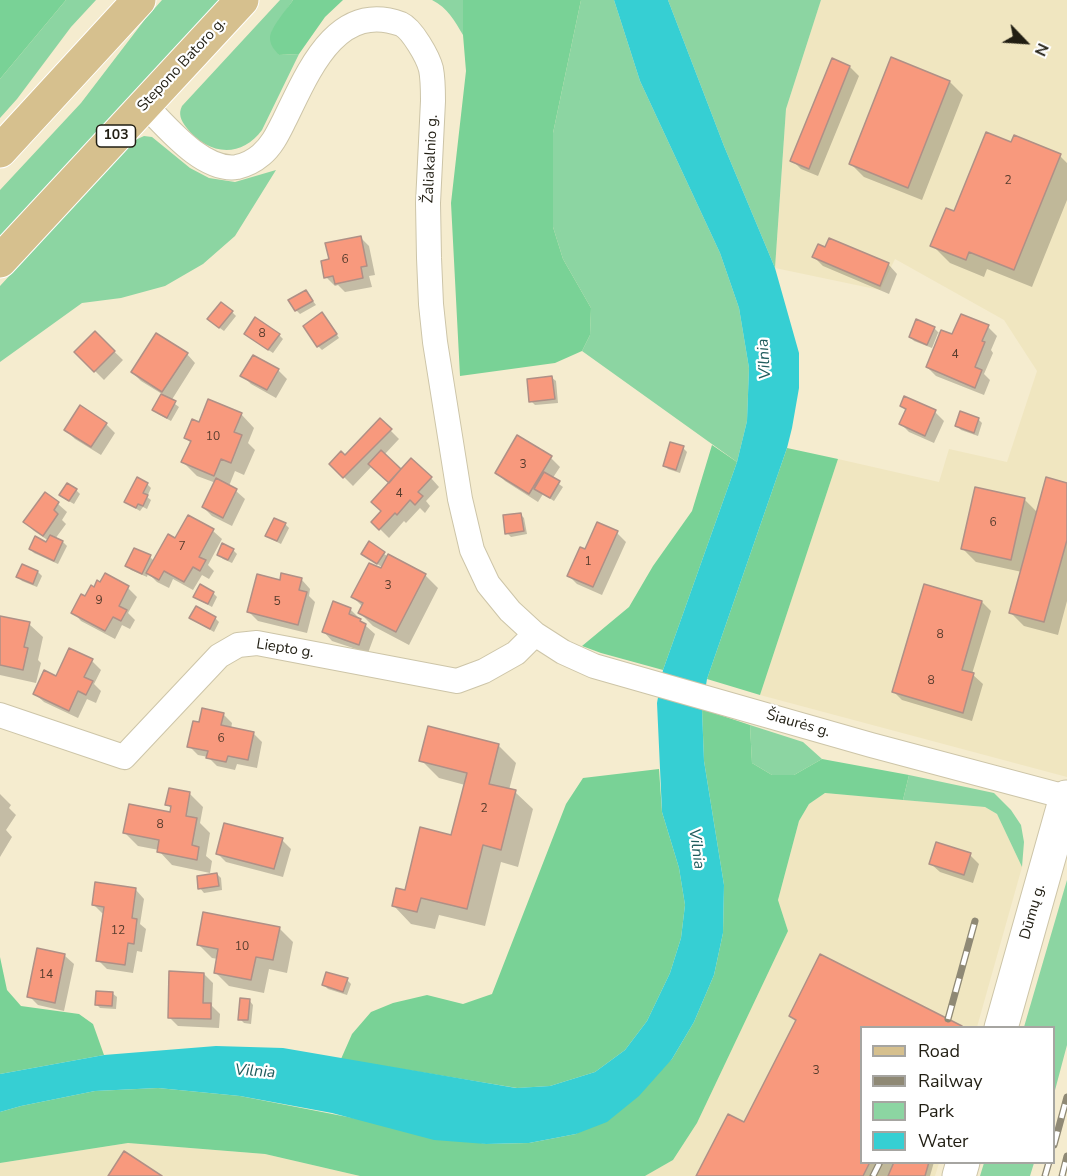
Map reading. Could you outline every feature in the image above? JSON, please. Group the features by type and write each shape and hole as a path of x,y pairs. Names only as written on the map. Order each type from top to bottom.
{"main road":[{"path":"0,152 139,0"},
{"name":"Stepono Batoro g.","path":"0,261 242,0"},
{"name":"Dūmų g.","path":"1002,1026 1066,797"}],"street":[{"name":"Žaliakalnio g.","path":"145,105 189,150 222,166 235,167 250,163 273,141 318,54 340,28 368,16 386,18 404,25 414,38 431,68 433,86 428,203 431,293 435,342 460,499 472,550 488,584 510,611 535,634"},
{"name":"Šiaurės g.","path":"535,634 562,652 624,676 1066,797"},
{"name":"Liepto g.","path":"0,715 124,757 219,656 238,645 257,643 457,681 484,671 516,653 535,634"}],"shaded area":[{"path":"821,0 1067,0 1067,777 760,695 838,459 939,482 949,449 1007,462 1037,371 1004,320 895,259 880,290 775,268 786,109"},
{"path":"825,793 985,807 997,814 1022,867 977,1026 860,1026 860,1164 939,1164 935,1176 645,1176 673,1160 697,1123 788,931 778,900 799,821 809,804"},
{"path":"128,1143 265,1154 360,1176 0,1176 0,1163"}],"green space":[{"path":"0,0 66,0 0,79"},
{"path":"66,0 96,0 71,27 0,118 0,79"},
{"path":"162,0 221,0 0,242 0,190 81,103"},
{"path":"280,0 293,0 272,31 279,55 299,54 262,130 254,139 234,149 214,148 194,136 186,127 180,114 182,106"},
{"path":"293,0 343,0 325,17 299,54 279,55 271,43 271,34"},
{"path":"432,0 463,0 463,35 446,11"},
{"path":"463,0 581,0 553,133 553,227 563,259 591,308 590,335 582,351 555,363 460,376 451,203 466,71"},
{"path":"581,0 614,0 640,81 720,253 739,308 749,368 747,421 737,462 582,351 590,335 591,308 563,259 553,227 553,133"},
{"path":"668,0 821,0 786,109 775,268 724,146"},
{"path":"144,136 152,137 190,168 209,178 235,182 276,170 235,236 203,264 165,286 121,298 82,303 0,362 0,286 133,141"},
{"path":"712,445 737,462 663,670 582,646 629,607 653,566 692,511"},
{"path":"787,448 838,459 760,695 707,679"},
{"path":"702,709 750,725 752,763 772,775 794,775 822,759 909,775 903,800 825,793 809,804 799,821 778,900 788,931 697,1123 673,1160 645,1176 360,1176 265,1154 128,1143 0,1163 0,1112 95,1091 158,1088 240,1096 486,1144 529,1143 576,1134 672,1059 694,1022 714,975 723,933 724,885 704,761"},
{"path":"750,725 803,742 822,759 794,775 772,775 752,763"},
{"path":"659,769 662,812 679,868 685,905 681,938 670,973 647,1021 625,1050 595,1072 550,1086 517,1088 341,1059 352,1034 371,1012 393,1003 427,995 463,1004 492,994 566,804 583,778"},
{"path":"909,775 994,793 1011,810 1021,825 1024,842 1022,867 997,814 985,807 903,800"},
{"path":"1067,880 1067,1045 1055,1090 1055,1026 1024,1026"},
{"path":"0,957 7,990 21,1006 79,1014 93,1024 104,1055 0,1074"},
{"path":"983,1164 1034,1164 1030,1176 980,1176"}],"water":[{"name":"Vilnia","path":"614,0 668,0 724,146 775,268 799,353 799,388 787,448 707,679 702,709 704,761 724,885 723,933 714,975 694,1022 672,1059 639,1096 607,1122 576,1134 529,1143 486,1144 434,1140 332,1113 240,1096 158,1088 95,1091 0,1112 0,1074 104,1055 216,1046 283,1048 516,1088 550,1086 595,1072 625,1050 647,1021 670,973 681,938 685,905 679,868 662,812 657,703 663,670 737,462 747,421 749,368 739,308 720,253 640,81"}],"building":[{"path":"891,57 950,81 908,188 849,164"},
{"path":"832,58 850,66 809,169 790,161"},
{"path":"986,132 1011,142 1014,135 1061,154 1014,270 969,252 966,260 930,246 946,208 954,211"},
{"path":"361,236 367,266 361,267 363,278 335,284 333,276 324,278 321,261 329,259 325,243"},
{"path":"829,238 889,263 880,286 812,257 818,244 825,247"},
{"path":"306,290 313,301 295,311 288,300"},
{"path":"221,302 233,311 219,328 207,319"},
{"path":"322,312 337,334 317,347 303,326"},
{"path":"961,314 989,325 975,367 982,370 975,388 926,367 941,330 952,334"},
{"path":"255,317 280,334 268,350 244,334"},
{"path":"916,319 935,327 927,345 909,337"},
{"path":"95,331 115,351 94,372 74,352"},
{"path":"156,333 188,353 162,392 131,372"},
{"path":"253,355 279,369 267,390 240,376"},
{"path":"552,376 555,399 529,402 527,379"},
{"path":"161,394 176,401 167,418 152,410"},
{"path":"904,396 936,410 925,436 899,424 906,409 900,406"},
{"path":"208,399 242,413 234,432 242,435 231,463 221,459 214,476 181,462 191,441 184,438 192,419 199,422"},
{"path":"80,405 107,423 91,447 64,430"},
{"path":"960,411 979,418 974,433 955,426"},
{"path":"380,418 392,429 343,478 329,464 341,451 345,455"},
{"path":"517,435 552,456 529,494 495,473"},
{"path":"670,442 684,446 676,470 663,466"},
{"path":"381,450 401,469 389,483 368,464"},
{"path":"411,458 432,477 418,492 423,496 415,505 410,500 379,530 371,522 381,511 371,502"},
{"path":"544,472 560,481 550,498 534,489"},
{"path":"137,477 148,483 143,493 148,495 143,506 138,504 136,508 124,502"},
{"path":"1046,477 1067,483 1067,540 1044,622 1009,613"},
{"path":"216,478 237,489 223,518 202,507"},
{"path":"67,483 77,489 69,501 59,495"},
{"path":"975,487 1025,498 1011,560 961,549"},
{"path":"45,492 59,502 54,510 58,514 43,536 23,522"},
{"path":"521,513 524,531 505,534 503,515"},
{"path":"188,515 214,529 199,557 206,560 200,571 193,567 184,582 164,571 159,580 146,573 168,534 175,538"},
{"path":"274,518 286,523 277,541 265,536"},
{"path":"597,522 618,531 593,587 567,576 580,547 585,549"},
{"path":"50,535 63,541 54,561 29,549 35,536 46,542"},
{"path":"369,541 385,552 377,564 361,554"},
{"path":"222,543 234,549 228,560 217,555"},
{"path":"134,548 151,555 142,574 125,566"},
{"path":"388,554 426,574 396,632 358,613 363,603 351,597 369,563 381,568"},
{"path":"22,564 38,571 33,584 16,577"},
{"path":"105,573 129,586 119,606 127,610 121,621 113,617 105,631 71,613 81,594 85,596 91,585 94,587 97,580 100,582"},
{"path":"281,573 302,578 299,590 307,592 298,625 247,612 257,574 280,580"},
{"path":"200,584 214,592 208,604 193,597"},
{"path":"924,584 982,601 962,670 974,673 963,713 892,692"},
{"path":"333,601 351,608 349,614 366,624 359,645 322,632"},
{"path":"196,606 216,617 210,629 189,618"},
{"path":"0,616 30,622 24,647 28,648 23,670 0,665"},
{"path":"69,648 93,659 84,677 93,681 86,695 78,691 69,711 33,694 44,670 56,676"},
{"path":"202,708 224,713 221,725 254,732 248,760 228,756 226,762 206,758 208,751 187,747 193,721 199,722"},
{"path":"428,726 499,744 489,784 516,790 501,850 483,845 467,909 421,898 417,912 392,906 396,888 405,890 420,827 451,835 467,773 419,761"},
{"path":"169,788 190,792 186,816 197,818 192,845 199,847 197,860 157,852 159,840 123,833 129,804 170,812 171,806 165,805"},
{"path":"224,823 283,838 274,869 216,854"},
{"path":"936,842 971,853 964,875 929,864"},
{"path":"217,873 219,886 198,889 197,876"},
{"path":"95,882 136,888 132,918 137,919 134,944 128,943 125,965 96,961 104,907 92,905"},
{"path":"203,912 280,927 273,960 256,957 251,980 214,973 218,949 197,945"},
{"path":"37,948 65,954 55,1003 27,997"},
{"path":"820,954 962,1026 860,1026 860,1164 869,1164 863,1176 696,1176 728,1114 744,1122 796,1020 789,1016"},
{"path":"169,971 204,973 203,1003 211,1003 211,1019 168,1018"},
{"path":"326,972 348,978 343,992 322,985"},
{"path":"96,991 113,992 112,1006 95,1005"},
{"path":"240,998 250,999 248,1020 238,1020"},
{"path":"124,1151 162,1176 108,1176"},
{"path":"893,1164 928,1164 925,1176 888,1176"}],"railway":[{"path":"948,1019 975,921"},
{"path":"1055,1141 1067,1097"},
{"path":"1062,1176 1067,1156"},
{"path":"873,1176 879,1164"},
{"path":"1045,1176 1048,1164"}]}
